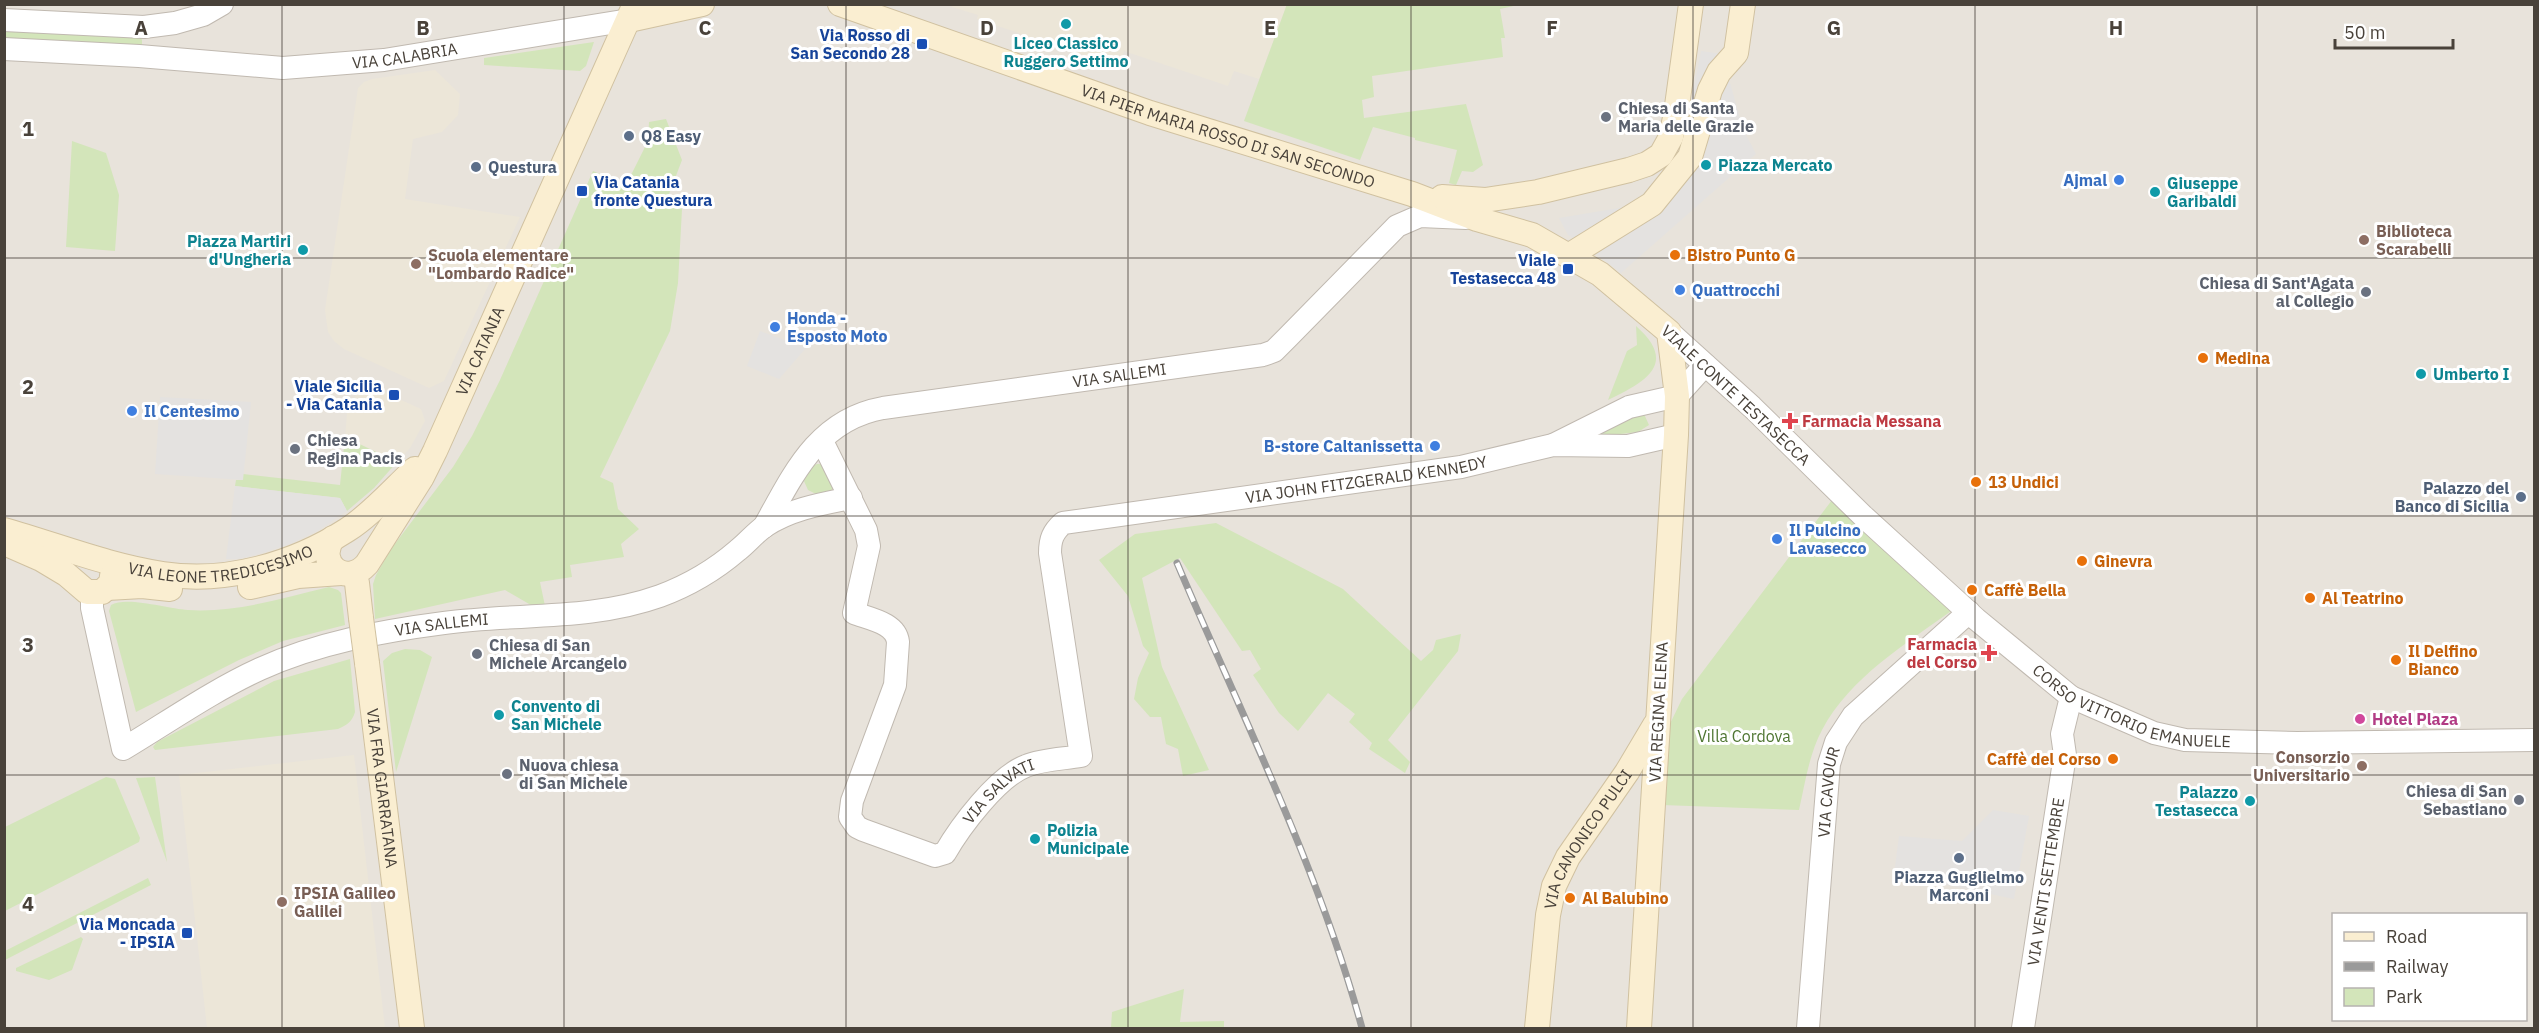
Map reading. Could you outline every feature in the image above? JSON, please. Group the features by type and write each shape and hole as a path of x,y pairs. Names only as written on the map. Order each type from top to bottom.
{"main road":[{"path":"632,12 702,4"},
{"name":"VIA PIER MARIA ROSSO DI SAN SECONDO","path":"840,4 1150,113 1412,194"},
{"path":"1412,194 1485,201 1629,170 1647,164 1662,155 1671,137 1676,113 1691,4"},
{"path":"1569,255 1652,204 1674,179 1689,157 1710,90 1719,72 1736,53 1743,4"},
{"name":"VIA CATANIA","path":"355,568 422,477 435,452 632,12"},
{"path":"1530,193 1520,202 1519,208 1520,215 1532,235"},
{"name":"VIALE CONTE TESTASECCA","path":"1412,194 1477,219 1532,235 1569,255 1618,288 1669,332"},
{"name":"VIA REGINA ELENA","path":"1639,1029 1656,723 1676,435 1677,396 1669,332"},
{"name":"VIA LEONE TREDICESIMO","path":"4,530 140,570 180,576 233,574 273,565 339,535 435,452"},
{"path":"359,534 364,538 370,551 355,568 335,569 327,557 329,543 339,535 359,534"},
{"path":"4,543 42,559 92,588"},
{"path":"88,558 100,559 112,571 112,577 92,588 76,575 79,565 88,558"},
{"name":"VIA LEONE TREDICESIMO","path":"92,588 142,586 226,591 297,576 355,568"},
{"name":"VIA FRA GIARRATANA","path":"355,568 412,1029"},
{"name":"VIA CANONICO PULCI","path":"1537,1029 1546,929 1554,886 1568,857 1627,772 1656,723"}],"street":[{"path":"4,20 135,26 175,23 203,15 222,4"},
{"name":"VIA CALABRIA","path":"4,50 175,58 283,68 384,60 543,36 632,12"},
{"path":"175,23 167,32 163,42 165,52 175,58"},
{"path":"135,26 142,40 139,56"},
{"name":"VIA SALLEMI","path":"764,527 799,465 822,441 854,417 869,411 1263,355 1274,351 1397,226 1420,216 1477,219"},
{"name":"VIALE CONTE TESTASECCA","path":"1669,332 1752,407 1863,516 1969,612"},
{"path":"1677,396 1705,365"},
{"name":"VIA JOHN FITZGERALD KENNEDY","path":"1553,445 1629,406 1677,396"},
{"name":"VIA JOHN FITZGERALD KENNEDY","path":"1081,756 1050,540 1054,531 1063,523 1461,466 1553,445 1628,446 1676,435"},
{"path":"822,441 851,498"},
{"name":"VIA SALLEMI","path":"92,588 92,608 123,749 238,679 297,655 334,644 443,623 495,617 566,615 632,604 660,596 691,582 736,552 764,527 799,510 851,498"},
{"name":"VIA SALVATI","path":"851,498 866,530 869,546 854,613 891,628 898,642 895,686 852,801 850,817 857,827 935,856 945,853 958,831 981,802 1013,773 1034,763 1081,756"},
{"name":"CORSO VITTORIO EMANUELE","path":"1969,612 2071,697 2154,733 2185,740 2297,743 2535,740"},
{"name":"VIA CAVOUR","path":"1808,1029 1829,764 1836,742 1853,716 1969,612"},
{"name":"VIA VENTI SETTEMBRE","path":"2023,1029 2065,755 2062,734 2071,697"}],"shaded area":[{"path":"953,4 1287,5 1259,79 1234,71 1228,86 1124,51 1119,67 977,19 978,15 952,7"},
{"path":"5,5 2534,5 2534,1028 5,1028"},
{"name":"Piazza Mercato","path":"1701,51 1722,54 1743,129 1756,154 1621,273 1568,235 1559,218 1625,207 1641,198 1676,159 1689,114"},
{"name":"Scuola elementare \"Lombardo Radice\"","path":"435,70 460,94 458,115 442,132 413,139 405,199 520,217 444,381 429,388 344,349 328,332 325,310 358,88 364,82 372,79"},
{"path":"760,331 806,348 779,379 747,366"},
{"path":"362,382 421,409 425,421 410,448 397,462 345,437 347,413"},
{"path":"160,397 251,402 243,480 155,474"},
{"path":"235,486 340,498 347,511 319,530 290,544 259,554 226,559"},
{"name":"IPSIA Galileo Galilei","path":"354,755 385,1028 207,1028 179,775"},
{"name":"Piazza Guglielmo Marconi","path":"1993,810 2029,816 2014,899 1894,874 1899,836 1962,841"}],"green space":[{"path":"1287,4 1518,5 1500,9 1505,38 1501,38 1503,57 1372,76 1374,97 1362,100 1364,118 1466,104 1483,165 1473,172 1462,171 1456,185 1449,183 1457,150 1373,127 1360,160 1244,121"},
{"path":"4,19 135,26 142,40 142,48 5,48"},
{"path":"594,42 586,66 580,71 484,65 484,58"},
{"path":"666,119 682,160 666,202 682,209 678,283 670,331 600,477 613,483 618,509 639,529 621,544 624,557 570,565 572,577 540,582 545,606 536,608 505,590 375,619 373,584 376,575 391,549 453,467 472,436 500,380 593,171 626,185 648,141 649,122"},
{"path":"72,141 106,153 119,195 115,251 66,247"},
{"path":"1636,326 1649,339 1655,351 1656,361 1652,371 1644,379 1608,400 1627,351 1637,345"},
{"path":"1644,414 1649,425 1638,432 1603,436 1597,432 1601,425"},
{"path":"345,437 397,462 374,488 347,511 340,498 235,486 236,480 243,480 243,474 340,485"},
{"path":"823,464 834,488 828,493 818,495 808,490 804,481 811,467"},
{"name":"Villa Cordova","path":"1832,500 1954,609 1880,663 1863,678 1834,711 1814,749 1799,810 1662,805 1666,732 1682,699"},
{"path":"1216,523 1343,589 1421,661 1433,650 1436,640 1461,634 1458,651 1388,740 1410,762 1405,773 1369,749 1372,743 1349,722 1355,714 1328,693 1298,731 1279,713 1253,675 1261,669 1250,650 1242,651 1180,558 1142,578 1162,667 1209,770 1183,776 1178,749 1166,744 1161,717 1150,717 1134,699 1138,678 1149,653 1143,646 1128,596 1099,560 1135,534"},
{"path":"329,587 341,593 345,625 283,641 239,660 136,712 109,611 111,605 127,602 188,610 224,609 259,604"},
{"path":"405,649 420,650 432,657 396,772 383,661 392,653"},
{"path":"350,659 355,712 349,723 338,729 155,750 153,747 157,742 274,681"},
{"path":"106,777 115,779 140,838 139,842 5,911 5,827"},
{"path":"155,777 167,862 136,778"},
{"path":"148,878 151,885 5,960 5,951"},
{"path":"81,937 83,939 72,970 49,980 16,971 16,968"},
{"path":"1184,989 1180,1022 1224,1021 1224,1028 1111,1028 1112,1012"}],"railway":[{"path":"1177,563 1301,850 1324,909 1362,1028"}],"place":[{"name":"Liceo Classico Ruggero Settimo","path":"1066,24"},
{"name":"Via Rosso di San Secondo 28","path":"922,44"},
{"name":"Chiesa di Santa Maria delle Grazie","path":"1606,117"},
{"name":"Q8 Easy","path":"629,136"},
{"name":"Piazza Mercato","path":"1706,165"},
{"name":"Questura","path":"476,167"},
{"name":"Ajmal","path":"2119,180"},
{"name":"Via Catania fronte Questura","path":"582,191"},
{"name":"Giuseppe Garibaldi","path":"2155,192"},
{"name":"Biblioteca Scarabelli","path":"2364,240"},
{"name":"Piazza Martiri d'Ungheria","path":"303,250"},
{"name":"Bistro Punto G","path":"1675,255"},
{"name":"Scuola elementare \"Lombardo Radice\"","path":"416,264"},
{"name":"Viale Testasecca 48","path":"1568,269"},
{"name":"Quattrocchi","path":"1680,290"},
{"name":"Chiesa di Sant'Agata al Collegio","path":"2366,292"},
{"name":"Honda - Esposto Moto","path":"775,327"},
{"name":"Medina","path":"2203,358"},
{"name":"Umberto I","path":"2421,374"},
{"name":"Viale Sicilia - Via Catania","path":"394,395"},
{"name":"Il Centesimo","path":"132,411"},
{"name":"Farmacia Messana","path":"1790,421"},
{"name":"B-store Caltanissetta","path":"1435,446"},
{"name":"Chiesa Regina Pacis","path":"295,449"},
{"name":"13 Undici","path":"1976,482"},
{"name":"Palazzo del Banco di Sicilia","path":"2521,497"},
{"name":"Il Pulcino Lavasecco","path":"1777,539"},
{"name":"Ginevra","path":"2082,561"},
{"name":"Caffè Bella","path":"1972,590"},
{"name":"Al Teatrino","path":"2310,598"},
{"name":"Farmacia del Corso","path":"1989,653"},
{"name":"Chiesa di San Michele Arcangelo","path":"477,654"},
{"name":"Il Delfino Bianco","path":"2396,660"},
{"name":"Convento di San Michele","path":"499,715"},
{"name":"Hotel Plaza","path":"2360,719"},
{"name":"Caffè del Corso","path":"2113,759"},
{"name":"Consorzio Universitario","path":"2362,766"},
{"name":"Nuova chiesa di San Michele","path":"507,774"},
{"name":"Chiesa di San Sebastiano","path":"2519,800"},
{"name":"Palazzo Testasecca","path":"2250,801"},
{"name":"Polizia Municipale","path":"1035,839"},
{"name":"Piazza Guglielmo Marconi","path":"1959,858"},
{"name":"Al Balubino","path":"1570,898"},
{"name":"IPSIA Galileo Galilei","path":"282,902"},
{"name":"Via Moncada - IPSIA","path":"187,933"}]}
